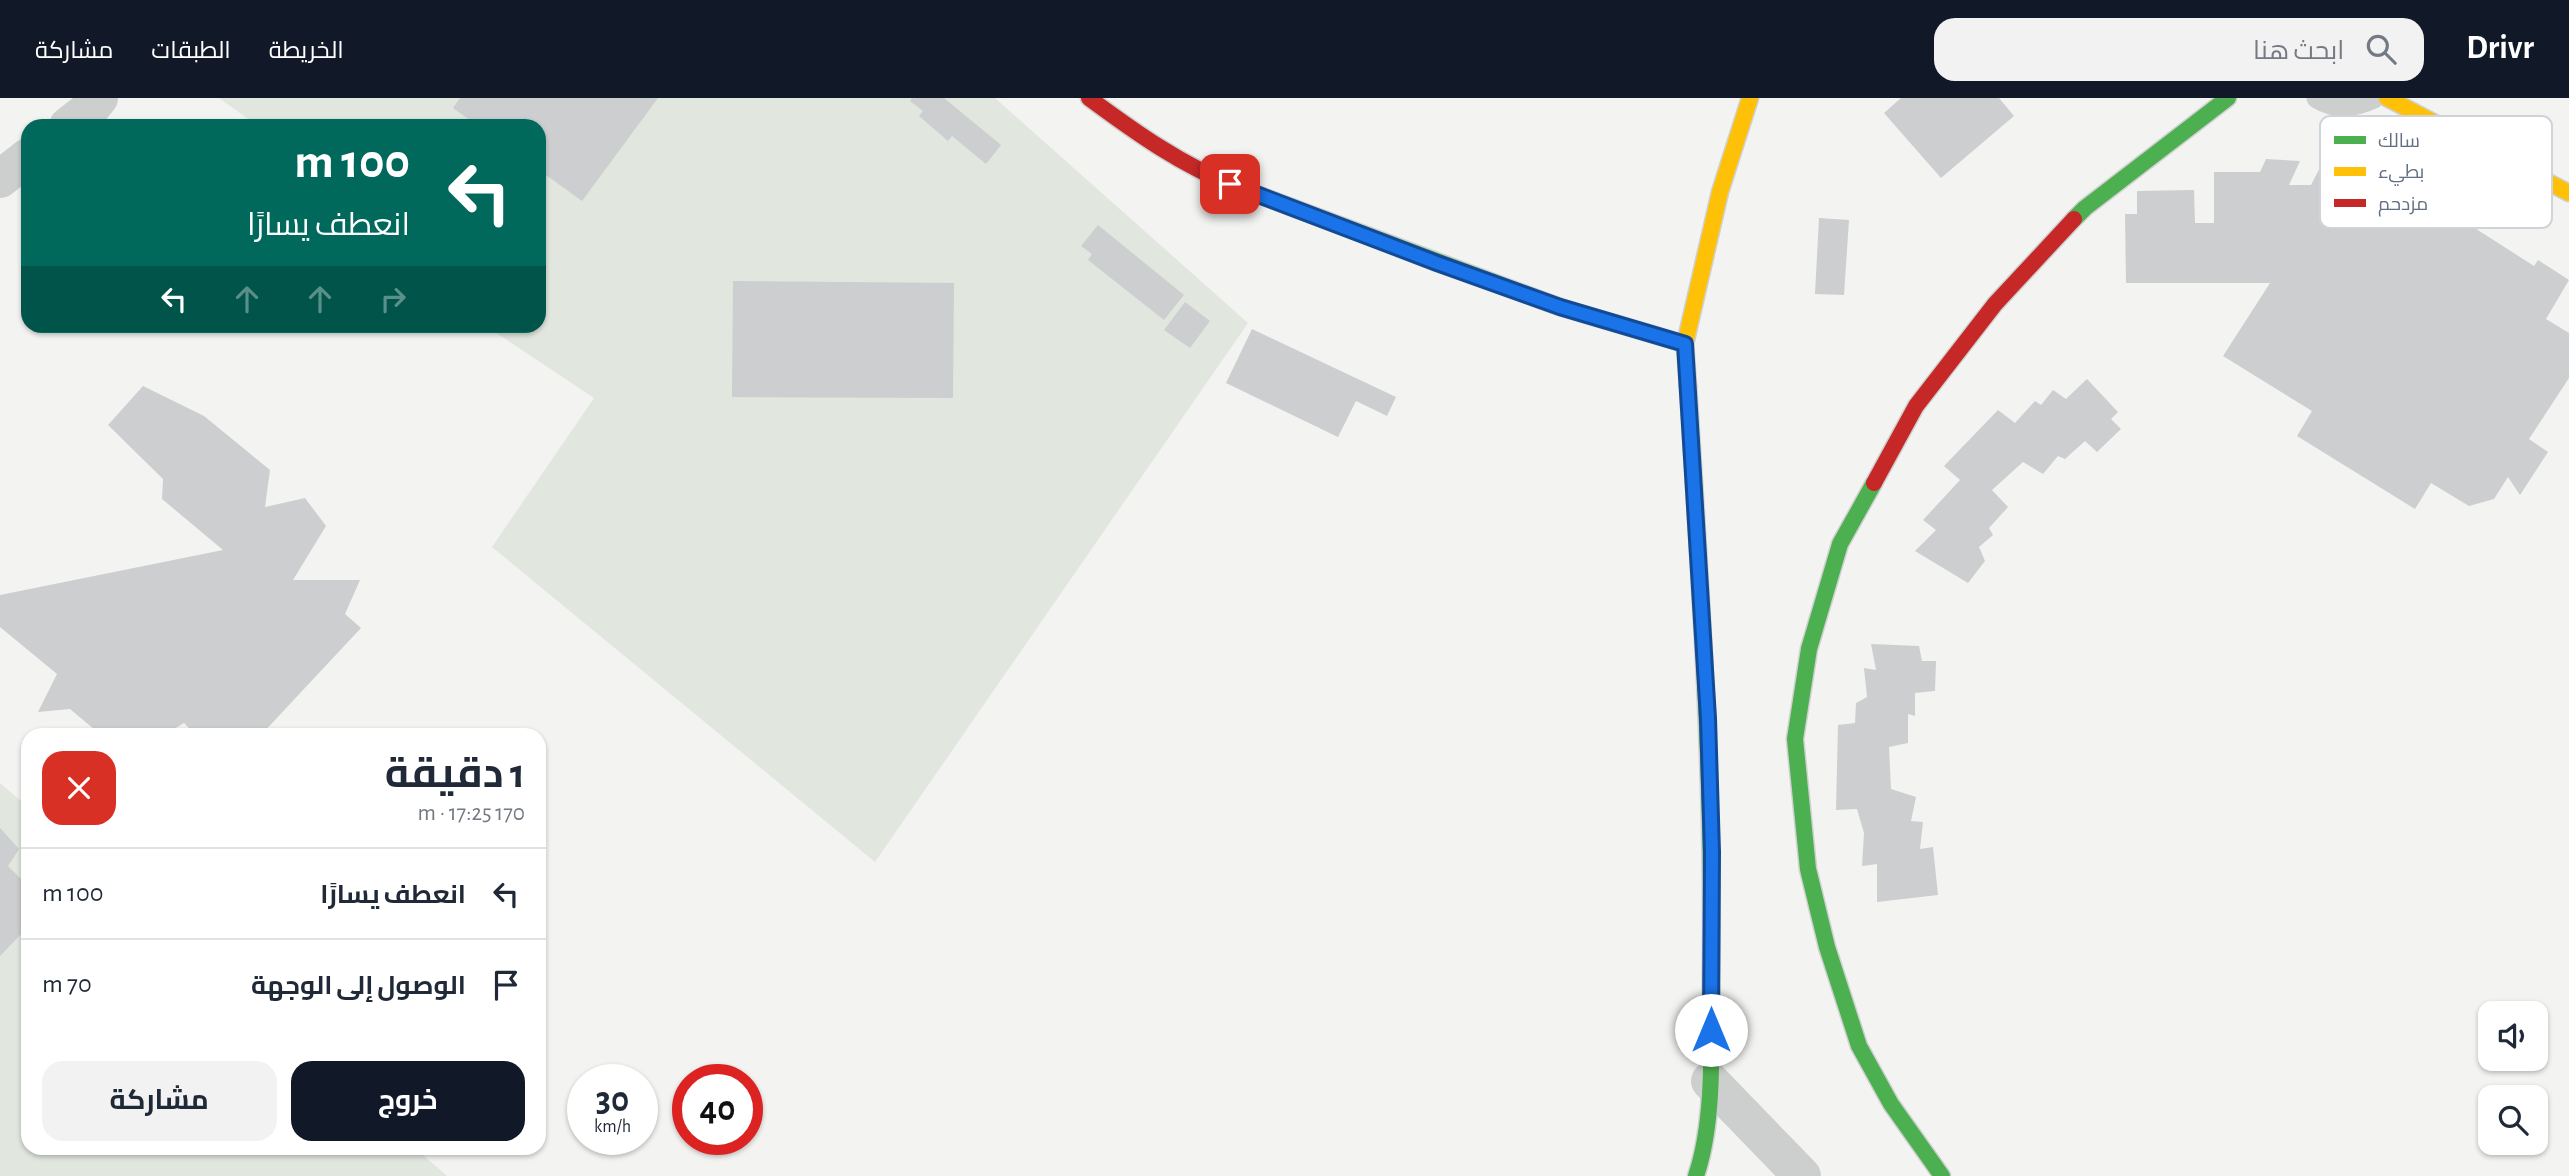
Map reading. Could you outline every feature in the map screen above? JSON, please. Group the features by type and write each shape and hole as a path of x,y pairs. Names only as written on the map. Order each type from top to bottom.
{"street":[{"path":"77,119 99,98"},
{"path":"1089,98 1139,135 1206,175 1560,307 1685,344"},
{"path":"1696,1176 1703,1154 1710,1081 1712,839 1707,691 1685,344 1720,192 1750,98"},
{"path":"1942,1176 1891,1104 1859,1046 1827,947 1808,869 1795,739 1809,649 1840,544 1916,406 1995,304 2085,208 2228,98"},
{"path":"2387,98 2421,116"},
{"path":"0,179 21,162"},
{"path":"2552,184 2569,193"},
{"path":"1710,1081 1802,1176"}],"lane":[{"path":"2317,98 2343,106 2374,98"}],"shaded area":[{"path":"219,98 995,98 1248,323 875,862 492,547 594,398 496,333 546,333 546,119 248,119"},
{"path":"0,783 21,801 21,1155 423,1155 447,1176 0,1176"}],"building":[{"path":"460,98 658,98 582,201 546,175 546,119 468,119 453,108"},
{"path":"912,98 944,98 1001,145 986,164 952,136 948,141 919,116 923,111 910,101"},
{"path":"1901,98 1999,98 2014,116 1941,178 1884,113"},
{"path":"2266,159 2300,161 2289,185 2311,185 2320,168 2320,228 2475,228 2534,266 2538,260 2569,280 2546,319 2569,333 2569,378 2529,439 2548,452 2520,495 2508,477 2494,499 2469,506 2431,483 2415,509 2297,436 2312,411 2223,356 2270,283 2126,283 2125,214 2137,214 2137,191 2194,190 2195,223 2214,223 2214,172 2260,172"},
{"path":"1819,218 1849,220 1844,295 1815,294"},
{"path":"1098,225 1184,295 1164,320 1088,260 1092,254 1081,246"},
{"path":"733,281 954,283 953,398 732,397"},
{"path":"1185,302 1210,321 1190,348 1164,330"},
{"path":"1252,329 1396,397 1387,416 1356,401 1338,437 1226,383"},
{"path":"2087,379 2118,412 2111,419 2121,429 2097,452 2085,441 2065,459 2058,456 2043,474 2023,462 1992,490 2008,507 1989,528 1993,535 1979,547 1985,561 1968,583 1915,551 1936,530 1923,520 1960,480 1944,466 1998,410 2015,423 2035,401 2041,405 2053,390 2066,399"},
{"path":"143,386 204,416 270,470 265,507 305,498 326,526 293,580 360,580 345,614 361,628 268,728 189,728 184,723 176,728 93,728 70,709 38,712 57,674 0,627 0,595 223,550 162,499 163,479 108,425"},
{"path":"1871,644 1919,646 1922,661 1936,661 1935,691 1915,693 1915,716 1908,714 1908,743 1889,747 1891,789 1916,797 1911,821 1923,822 1920,849 1933,847 1938,895 1877,902 1877,864 1862,866 1864,833 1857,809 1836,810 1838,725 1855,723 1856,703 1867,697 1864,668 1876,670"},
{"path":"0,828 19,849 8,866 21,879 21,934 0,956"}],"traffic: fast":[{"path":"2074,219 2228,98"},
{"path":"1235,186 1560,307 1685,344"},
{"path":"1688,386 1705,675 1711,892 1710,1099 1703,1152 1696,1176"},
{"path":"1874,483 1840,544 1809,649 1795,739 1808,869 1827,947 1859,1046 1891,1104 1942,1176"}],"traffic: slow":[{"path":"1688,386 1685,344 1720,192 1750,98"},
{"path":"2387,98 2421,116"},
{"path":"2552,184 2569,193"}],"traffic: jam":[{"path":"1089,98 1177,158 1235,186"},
{"path":"1874,483 1916,406 1995,304 2074,219"}],"route":[{"path":"1230,184 1560,307 1685,344 1708,718 1712,852 1711,1030"}]}
